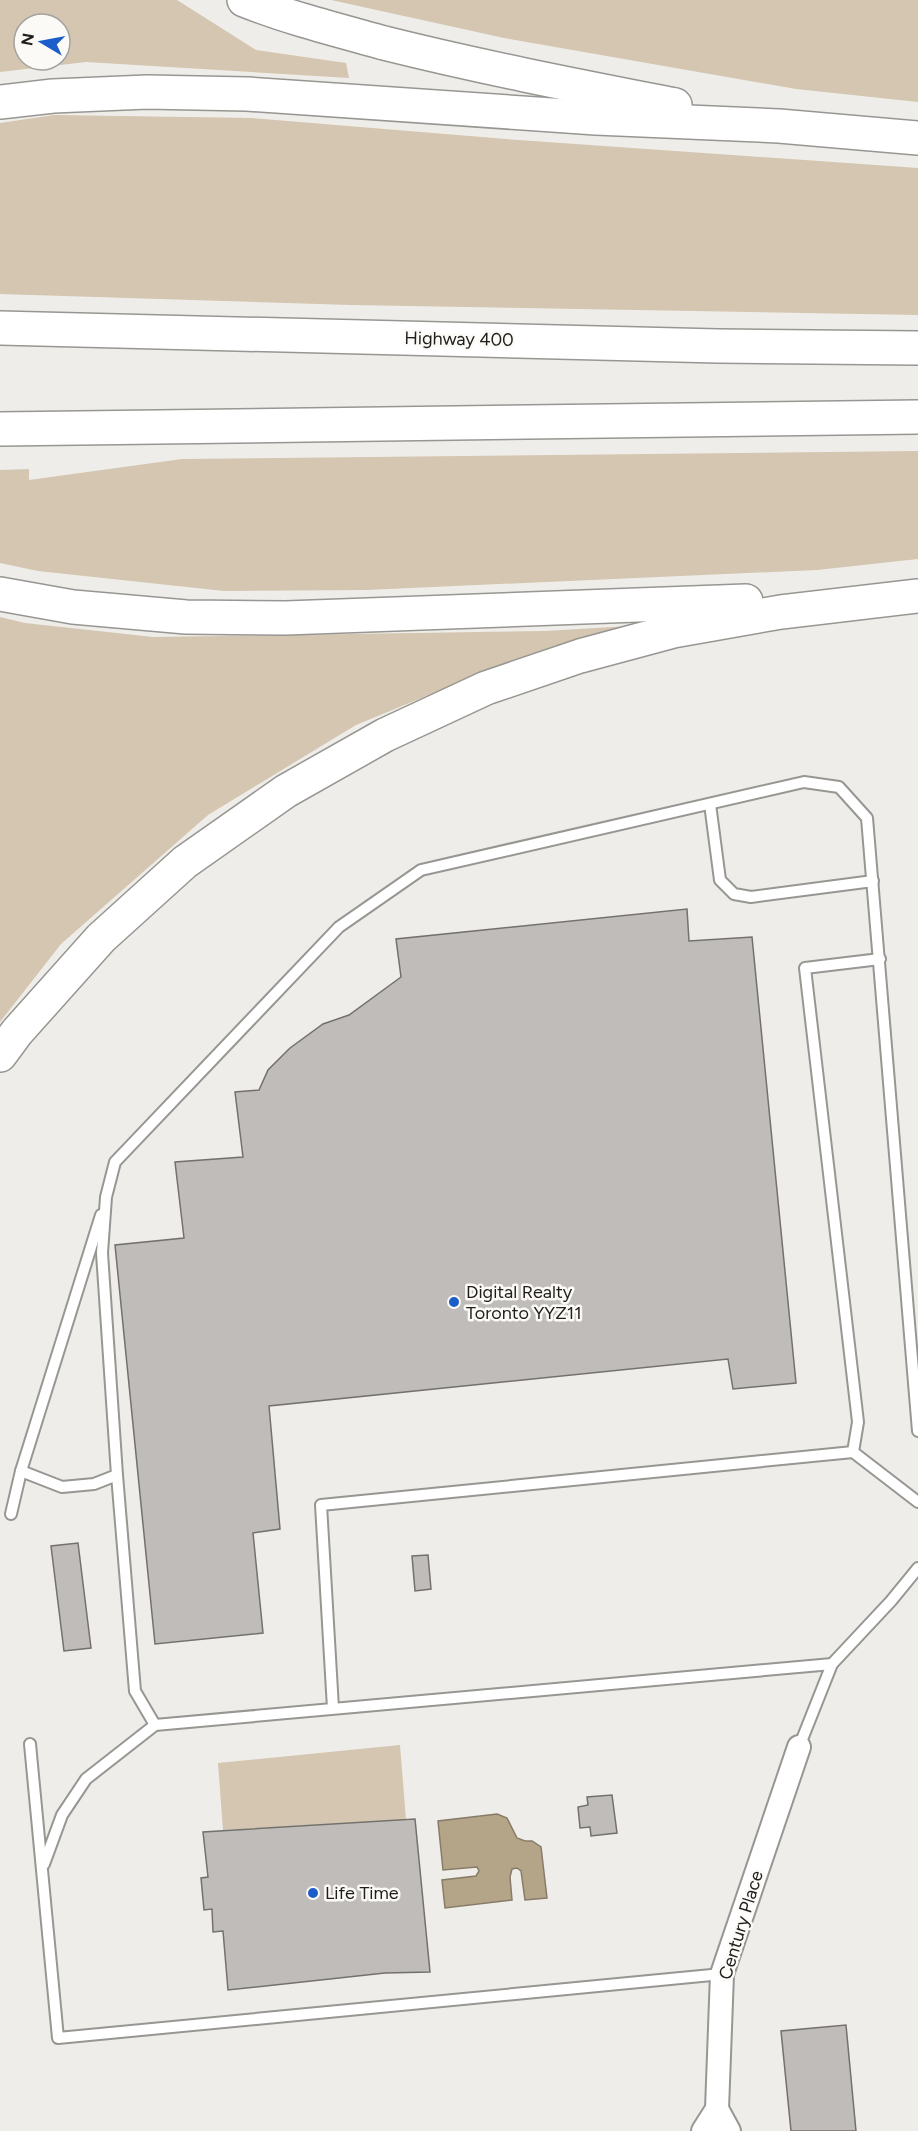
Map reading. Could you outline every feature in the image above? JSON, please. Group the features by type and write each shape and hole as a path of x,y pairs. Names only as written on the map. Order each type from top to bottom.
{"highway":[{"path":"244,0 266,9 351,34 447,59 779,126"},
{"path":"0,102 53,96 147,92 247,94 596,118 779,126 918,138"},
{"name":"Highway 400","path":"0,328 718,346 918,348"},
{"path":"0,429 918,417"},
{"path":"0,594 73,607 186,617 275,618 650,603 903,597"},
{"path":"0,1055 17,1032 101,938 185,862 286,791 385,735 486,688 580,656 642,639 673,631 781,612 903,597"}],"street":[{"name":"Century Place","path":"717,2109 722,1974 799,1747"},
{"path":"703,2131 717,2109 729,2131"}],"lane":[{"path":"11,1514 21,1471 115,1162 339,927 421,870 804,782 839,787 867,818 918,1431"},
{"path":"710,804 720,880 734,894 752,897 873,881"},
{"path":"853,1452 858,1422 805,968 880,959"},
{"path":"106,1197 102,1253 135,1691 155,1725"},
{"path":"333,1708 321,1505 853,1452 918,1502"},
{"path":"21,1471 63,1487 94,1484 117,1475"},
{"path":"799,1747 832,1664 891,1601 918,1568"},
{"path":"43,1867 62,1815 86,1779 155,1725 832,1664"},
{"path":"30,1744 58,2037 722,1974"}],"shaded area":[{"path":"0,0 177,0 256,50 346,63 349,78 86,62 72,64 72,12 12,12 12,71 0,72"},
{"path":"331,0 918,0 918,102 796,89 504,38"},
{"path":"54,115 252,118 506,139 918,168 918,315 351,305 0,294 0,123"},
{"path":"918,451 918,559 817,570 366,590 224,591 38,571 0,563 0,470 29,469 29,480 182,459"},
{"path":"0,617 25,623 153,637 545,631 646,625 594,636 506,663 356,725 208,815 61,944 0,1022"},
{"path":"400,1745 406,1820 223,1830 218,1763"},
{"path":"497,1814 507,1818 517,1838 532,1841 541,1847 547,1898 525,1900 521,1871 517,1868 512,1869 510,1877 512,1900 445,1908 442,1880 476,1876 479,1871 477,1867 443,1870 438,1821"}],"building":[{"name":"Digital Realty Toronto YYZ11","path":"687,909 689,941 752,937 796,1383 733,1389 728,1359 269,1406 280,1529 253,1533 263,1633 155,1644 115,1245 184,1238 175,1162 243,1157 235,1092 259,1090 268,1070 290,1048 323,1024 349,1015 401,977 396,939"},
{"path":"78,1543 91,1648 64,1651 51,1546"},
{"path":"428,1555 431,1589 415,1591 412,1556"},
{"path":"612,1795 617,1833 591,1836 590,1827 580,1828 578,1807 588,1805 587,1797"},
{"name":"Life Time","path":"415,1819 430,1972 385,1973 228,1990 223,1931 213,1932 212,1909 204,1910 201,1878 208,1877 203,1832"},
{"path":"846,2025 856,2131 791,2131 781,2031"}],"place":[{"name":"Digital Realty Toronto YYZ11","path":"454,1302"},
{"name":"Life Time","path":"313,1893"}]}
